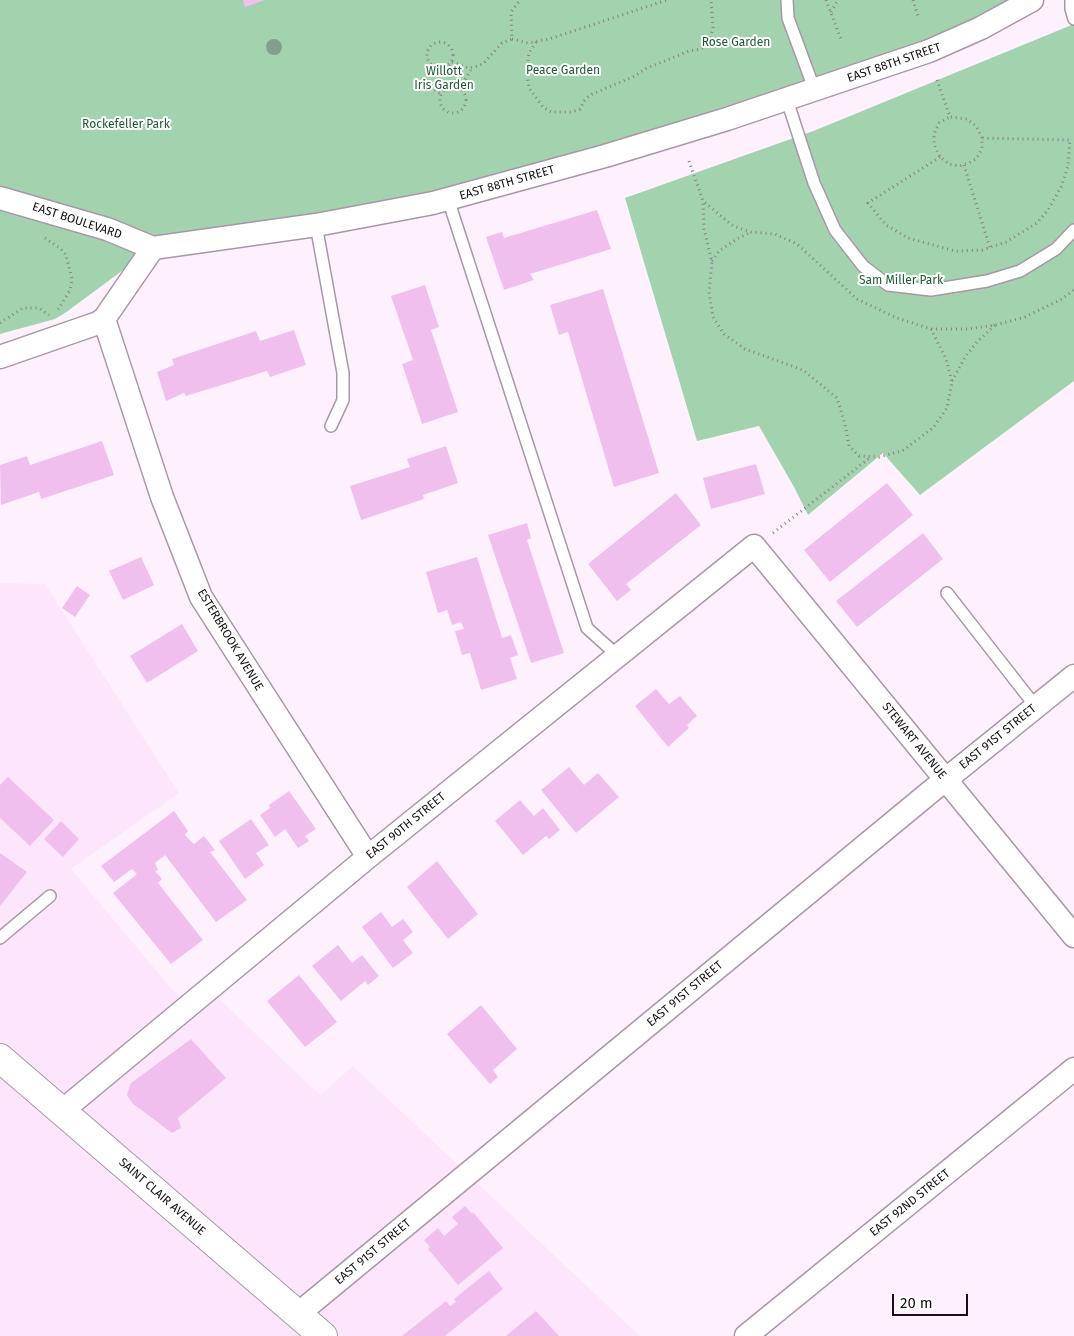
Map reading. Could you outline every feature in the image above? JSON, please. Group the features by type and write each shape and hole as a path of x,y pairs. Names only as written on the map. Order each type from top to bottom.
{"main road":[{"name":"SAINT CLAIR AVENUE","path":"0,1058 323,1336"}],"street":[{"name":"EAST 88TH STREET","path":"152,248 316,225 448,200 667,138 815,91 947,44 1032,0"},
{"name":"EAST BOULEVARD","path":"0,198 107,229 152,248"},
{"path":"0,357 92,326 104,319 152,248"},
{"name":"ESTERBROOK AVENUE","path":"104,319 162,497 201,597 368,857"},
{"name":"EAST 90TH STREET","path":"62,1111 368,857 762,540"},
{"name":"STEWART AVENUE","path":"762,540 946,779 1074,936"},
{"name":"EAST 91ST STREET","path":"298,1314 946,779 1074,676"},
{"name":"EAST 92ND STREET","path":"746,1336 1074,1070"}],"lane":[{"path":"787,0 788,18 815,91"},
{"path":"1071,0 1074,19"},
{"path":"786,100 814,183 835,230 862,266 888,285 931,290 987,281 1027,267 1056,250 1074,230"},
{"path":"448,200 587,628 618,656"},
{"path":"316,225 344,373 343,400 331,426"},
{"path":"948,593 1036,707"},
{"path":"0,938 50,896"}],"path":[{"path":"512,39 511,12 520,0"},
{"path":"452,62 472,68 483,64 502,43 512,39 528,43 536,42 580,30 667,0"},
{"path":"536,42 529,53 527,76 529,88 543,107 551,112 572,112 580,109 590,95 635,76 644,69 689,51 701,49 708,44 713,27 711,0"},
{"path":"826,0 842,42"},
{"path":"831,13 838,0"},
{"path":"913,0 918,16"},
{"path":"438,42 446,43 450,46 453,53 452,62 441,68 432,66 427,58 430,46 438,42"},
{"path":"432,66 425,82 441,94"},
{"path":"460,88 472,68"},
{"path":"937,80 950,117"},
{"path":"448,88 460,88 464,91 467,100 464,108 456,113 447,112 443,109 440,101 441,94 448,88"},
{"path":"950,117 967,119 976,126 982,138 982,149 976,159 960,166 949,164 940,157 934,144 934,134 939,123 950,117"},
{"path":"940,157 868,203 886,225 908,238 955,251 982,250 1006,242 1037,224 1048,210 1061,186 1068,166 1070,140 982,138"},
{"path":"689,161 703,201 704,229 712,262 709,292 713,317 724,334 745,349 803,370 837,398 849,446 859,456 879,457 902,451 933,428 947,408 952,382 965,357 977,342 995,325"},
{"path":"964,165 990,248"},
{"path":"703,201 733,226 751,232 775,234 797,244 857,299 897,318 931,328 968,329 995,325 1025,317 1062,299 1074,290"},
{"path":"712,262 719,251 751,232"},
{"path":"0,323 23,308 31,307 39,308 55,319 70,290 72,279 66,256 52,242 38,235"},
{"path":"931,328 946,359 952,382"},
{"path":"762,540 871,456"}],"shaded area":[{"path":"0,583 45,584 179,793 71,869 187,1007 209,989 320,1095 353,1066 640,1336 0,1336"}],"green space":[{"name":"Rockefeller Park","path":"0,0 1032,0 981,28 433,203 153,248 55,319 0,334"},
{"name":"Sam Miller Park","path":"1074,24 1074,381 920,495 883,453 808,515 759,426 697,441 625,198 816,130"}],"building":[{"path":"243,0 265,0 245,7"},
{"path":"597,210 611,249 530,274 534,280 504,290 486,237 502,232 504,238"},
{"path":"425,285 439,327 431,330 458,412 422,424 402,364 413,360 391,296"},
{"path":"603,289 659,473 614,487 568,332 559,335 550,305"},
{"path":"294,330 306,365 270,377 267,371 186,396 184,393 166,401 157,372 174,365 172,359 256,331 260,341"},
{"path":"102,441 114,475 41,499 39,492 1,505 0,465 27,456 30,465"},
{"path":"446,446 458,483 423,495 424,499 361,520 350,486 410,467 407,459"},
{"path":"756,464 765,494 711,509 703,478"},
{"path":"887,483 913,515 830,582 804,550"},
{"path":"676,493 701,525 626,584 631,590 617,601 588,564"},
{"path":"527,523 531,538 527,540 564,653 531,663 488,535"},
{"path":"923,533 943,559 857,627 836,601"},
{"path":"141,557 154,585 123,600 109,571"},
{"path":"477,557 502,638 511,635 518,655 510,658 517,679 481,690 470,653 462,655 455,631 464,629 461,622 452,625 447,610 438,613 426,572"},
{"path":"77,586 90,595 75,617 62,608"},
{"path":"182,624 198,651 147,683 130,656"},
{"path":"656,689 669,704 680,696 697,716 687,725 689,728 668,747 635,706"},
{"path":"569,767 584,785 598,773 619,797 576,833 541,790"},
{"path":"8,777 54,820 30,846 0,818 0,785"},
{"path":"289,791 316,829 305,836 309,841 298,848 285,829 275,837 260,815 270,808 269,805"},
{"path":"520,800 534,816 543,808 560,830 549,839 546,836 523,855 495,821"},
{"path":"174,811 188,831 185,835 194,844 204,836 215,850 210,852 247,900 216,922 165,855 155,863 158,870 155,871 162,879 158,883 203,940 171,964 113,893 137,874 132,869 114,882 101,866"},
{"path":"251,819 269,845 256,853 264,865 245,879 219,841"},
{"path":"61,821 79,839 63,857 44,839"},
{"path":"0,853 27,872 0,906"},
{"path":"437,861 478,914 448,939 407,887"},
{"path":"381,912 392,927 403,919 413,932 403,940 413,953 393,968 362,927"},
{"path":"338,945 352,963 362,955 379,976 368,985 365,981 341,1001 312,966"},
{"path":"299,975 337,1022 305,1047 267,1001"},
{"path":"481,1005 517,1049 493,1070 498,1077 490,1084 447,1034"},
{"path":"191,1039 226,1078 178,1118 181,1128 172,1133 132,1103 127,1095 131,1083"},
{"path":"465,1206 472,1214 473,1212 503,1248 458,1285 428,1249 430,1247 424,1240 438,1228 444,1236 458,1224 452,1217"},
{"path":"489,1271 503,1289 445,1336 402,1336 446,1301 450,1306 456,1302 454,1299"},
{"path":"536,1311 559,1336 506,1336"}],"park label":[{"name":"Rose Garden","path":"736,43"},
{"name":"Peace Garden","path":"563,71"},
{"name":"Willott Iris Garden","path":"444,79"}]}
